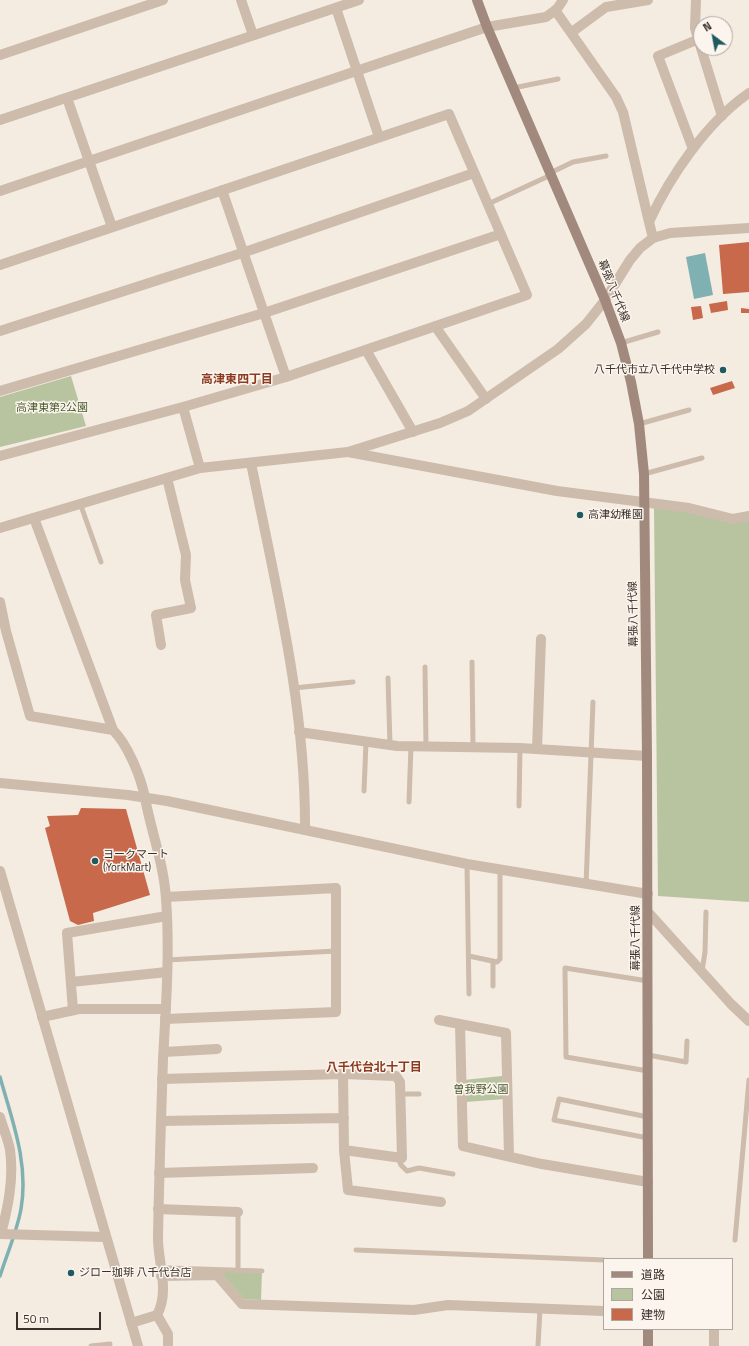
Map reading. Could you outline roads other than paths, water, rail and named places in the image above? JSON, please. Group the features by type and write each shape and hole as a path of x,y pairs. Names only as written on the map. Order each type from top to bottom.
{"main road":[{"name":"幕張八千代線","path":"477,0 513,88 605,300 621,343 631,382 639,424 644,474 648,756 648,1258"},
{"path":"648,1330 648,1346"}],"street":[{"path":"0,55 163,0"},
{"path":"241,0 253,35"},
{"path":"0,120 359,0"},
{"path":"0,191 487,27 546,17 563,0"},
{"path":"572,32 606,7 648,0"},
{"path":"695,16 696,0"},
{"path":"556,6 616,97 623,112 653,238"},
{"path":"336,8 379,137"},
{"path":"693,47 658,56 693,149"},
{"path":"703,56 722,116"},
{"path":"649,222 674,174 693,149 722,116 749,93"},
{"path":"67,98 112,227"},
{"path":"0,265 449,114 527,295 286,377 183,407 0,456"},
{"path":"0,331 242,253 474,173"},
{"path":"222,190 242,253 286,377"},
{"path":"0,528 200,468 348,452 413,432 468,411 558,349 586,324 605,300 630,260 640,248 653,238 670,233 749,228"},
{"path":"0,391 264,313 501,234"},
{"path":"435,326 486,399"},
{"path":"366,350 413,432"},
{"path":"183,407 200,468"},
{"path":"348,452 557,491 689,508 733,519 749,516"},
{"path":"250,463 283,624 300,732 305,830"},
{"path":"161,645 156,615 191,608 185,580 186,556 167,478"},
{"path":"34,518 113,730 119,737 142,782 159,855 166,897 166,1014 162,1079 158,1209 158,1253 164,1272 164,1293 162,1306 157,1315 131,1323"},
{"path":"0,602 6,632 30,716 113,730"},
{"path":"537,749 541,639"},
{"path":"300,732 390,745 520,748 648,756"},
{"path":"0,783 145,798 467,864 586,885 648,894"},
{"path":"0,871 105,1237 138,1346"},
{"path":"42,1018 74,1010 166,1014 336,1012 336,888 166,897"},
{"path":"648,912 731,1004 749,1021"},
{"path":"74,1010 67,933 167,916"},
{"path":"71,982 166,972"},
{"path":"440,1020 506,1033 509,1156"},
{"path":"460,1024 462,1146 648,1182"},
{"path":"164,1052 217,1050"},
{"path":"162,1079 343,1074 396,1076 400,1082 402,1158 344,1150"},
{"path":"343,1074 344,1150 348,1190 441,1202"},
{"path":"0,1117 10,1149 12,1167 9,1200 2,1234 105,1237"},
{"path":"161,1121 344,1118"},
{"path":"159,1173 314,1168"},
{"path":"158,1209 238,1212"},
{"path":"164,1272 217,1275 242,1304 414,1310 448,1305 603,1311"},
{"path":"157,1315 168,1334 168,1346"},
{"path":"714,1330 714,1346"}],"lane":[{"path":"513,88 558,79"},
{"path":"488,204 573,162 606,156"},
{"path":"621,343 658,332"},
{"path":"639,424 689,410"},
{"path":"644,474 702,458"},
{"path":"80,503 101,562"},
{"path":"472,662 473,748"},
{"path":"425,667 426,746"},
{"path":"388,678 390,745"},
{"path":"293,688 353,682"},
{"path":"586,885 593,702"},
{"path":"364,790 366,742"},
{"path":"408,802 411,746"},
{"path":"519,806 520,748"},
{"path":"467,864 469,994"},
{"path":"468,956 497,962 500,959 500,870"},
{"path":"702,971 705,952 706,912"},
{"path":"167,960 336,951"},
{"path":"493,961 493,986"},
{"path":"648,981 565,968 566,1057 648,1072"},
{"path":"648,1055 686,1062 687,1041"},
{"path":"735,1240 749,1080"},
{"path":"400,1094 419,1094"},
{"path":"648,1117 559,1099 554,1120 648,1138"},
{"path":"398,1157 407,1171 419,1168 453,1174"},
{"path":"238,1212 238,1270"},
{"path":"356,1250 603,1260"},
{"path":"164,1272 262,1270"},
{"path":"538,1346 540,1309"},
{"path":"91,1346 110,1344"}],"water":[{"path":"705,253 713,295 694,299 686,257"}],"waterway":[{"path":"0,1077 18,1142 23,1175 21,1209 17,1226 0,1276"}],"place":[{"name":"八千代市立八千代中学校","path":"723,370"},
{"name":"高津幼稚園","path":"580,515"},
{"name":"ヨークマート (YorkMart)","path":"95,861"},
{"name":"ジロー珈琲 八千代台店","path":"71,1273"}],"district":[{"name":"高津東四丁目","path":"237,380"},
{"name":"八千代台北十丁目","path":"374,1068"}],"park label":[{"name":"高津東第2公園","path":"52,408"},
{"name":"曽我野公園","path":"481,1090"}]}
